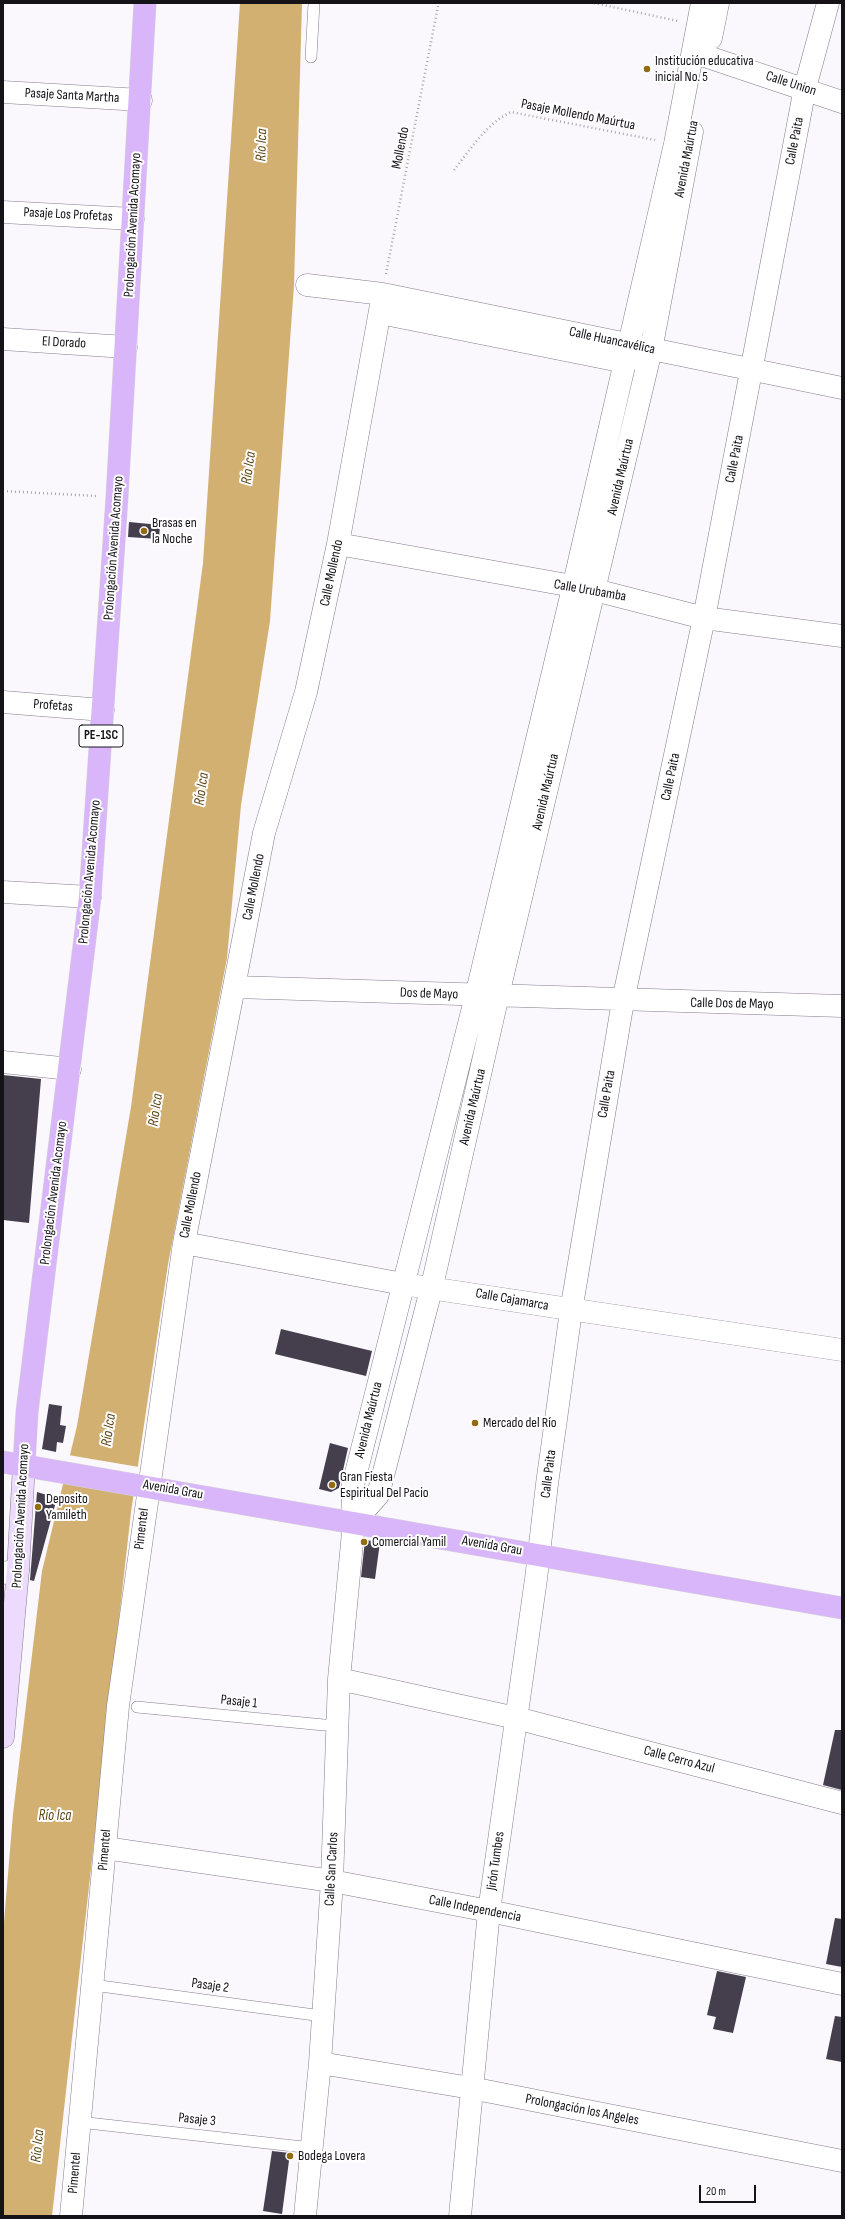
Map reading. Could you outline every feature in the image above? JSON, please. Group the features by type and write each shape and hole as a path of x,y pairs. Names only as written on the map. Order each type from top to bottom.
{"main road":[{"name":"Prolongación Avenida Acomayo","path":"13,1463 27,1412 90,897 117,497 141,100 145,3"},
{"name":"Avenida Grau","path":"13,1463 53,1472 143,1485 842,1608"}],"street":[{"name":"Avenida Maúrtua","path":"354,1522 352,1489 403,1284 476,996 584,589 651,350 700,54 699,26 702,3"},
{"name":"Avenida Maúrtua","path":"354,1522 378,1495 432,1286 498,995 584,589 627,353 675,144 700,54 718,3"},
{"name":"Calle Paita","path":"540,1555 548,1476 571,1310 623,1001 704,618 805,88 828,3"},
{"name":"Calle Union","path":"700,54 805,88 842,102"},
{"name":"Pasaje Santa Martha","path":"3,92 141,100"},
{"name":"Pasaje Los Profetas","path":"3,212 133,219"},
{"name":"Calle Huancavélica","path":"307,285 381,303 627,353 651,350 842,388"},
{"name":"Calle Mollendo","path":"143,1485 184,1243 264,833 306,692 338,544 381,303"},
{"name":"El Dorado","path":"3,339 126,347"},
{"name":"Calle Urubamba","path":"338,544 584,589 704,618 842,636"},
{"name":"Profetas","path":"3,702 103,710"},
{"path":"3,892 90,897"},
{"name":"Dos de Mayo","path":"235,987 476,996 498,995 623,1001"},
{"name":"Calle Dos de Mayo","path":"623,1001 842,1006"},
{"path":"3,1062 70,1069"},
{"name":"Calle Cajamarca","path":"184,1243 403,1284 432,1286 571,1310 842,1350"},
{"name":"Prolongación Avenida Acomayo","path":"3,1737 11,1572 13,1463"},
{"name":"Pimentel","path":"71,2216 118,1706 143,1485"},
{"name":"Calle San Carlos","path":"305,2216 320,2063 332,1881 339,1679 354,1522"},
{"name":"Jirón Tumbes","path":"460,2216 471,2088 490,1911 540,1555"},
{"name":"Calle Cerro Azul","path":"339,1679 516,1718 842,1803"},
{"name":"Calle Independencia","path":"105,1848 332,1881 490,1911 842,1984"},
{"name":"Prolongación los Angeles","path":"320,2063 471,2088 842,2161"}],"lane":[{"path":"312,57 314,3"},
{"name":"Pasaje 1","path":"137,1707 324,1725 338,1725"},
{"name":"Pasaje 2","path":"93,1985 322,2016"},
{"name":"Pasaje 3","path":"79,2122 312,2148"}],"path":[{"path":"594,3 699,26"},
{"name":"Mollendo","path":"381,303 438,6"},
{"name":"Pasaje Mollendo Maúrtua","path":"454,170 489,128 502,116 511,112 675,144"},
{"path":"3,491 117,497"}],"water":[{"name":"Río Ica","path":"240,3 302,3 294,285 270,621 241,805 227,958 168,1264 131,1512 52,2216 3,2216 3,1934 13,1814 42,1571 77,1426 131,1107 203,563"}],"pier":[{"path":"68,1455 139,1467 135,1491 62,1478"}],"building":[{"name":"Brasas en la Noche","path":"129,522 160,525 159,539 128,537"},
{"path":"3,1075 41,1079 29,1223 3,1220"},
{"path":"281,1329 372,1351 366,1376 275,1354"},
{"path":"49,1404 62,1406 60,1425 66,1426 63,1443 57,1442 56,1452 42,1449"},
{"path":"330,1443 348,1448 339,1488 331,1492 319,1489"},
{"path":"37,1492 57,1498 34,1581 30,1580"},
{"path":"365,1540 380,1542 375,1579 361,1577"},
{"path":"835,1730 842,1730 842,1790 823,1785"},
{"path":"835,1918 842,1919 842,1967 826,1964"},
{"path":"717,1971 746,1977 733,2033 713,2029 716,2017 707,2015"},
{"path":"835,2016 842,2017 842,2062 826,2059"},
{"path":"272,2151 290,2153 282,2214 263,2211"}],"place":[{"name":"Institución educativa inicial No. 5","path":"647,69"},
{"name":"Brasas en la Noche","path":"144,531"},
{"name":"Mercado del Río","path":"475,1423"},
{"name":"Gran Fiesta Espiritual Del Pacio","path":"332,1485"},
{"name":"Deposito Yamileth","path":"38,1507"},
{"name":"Comercial Yamil","path":"364,1542"},
{"name":"Bodega Lovera","path":"290,2156"}]}
